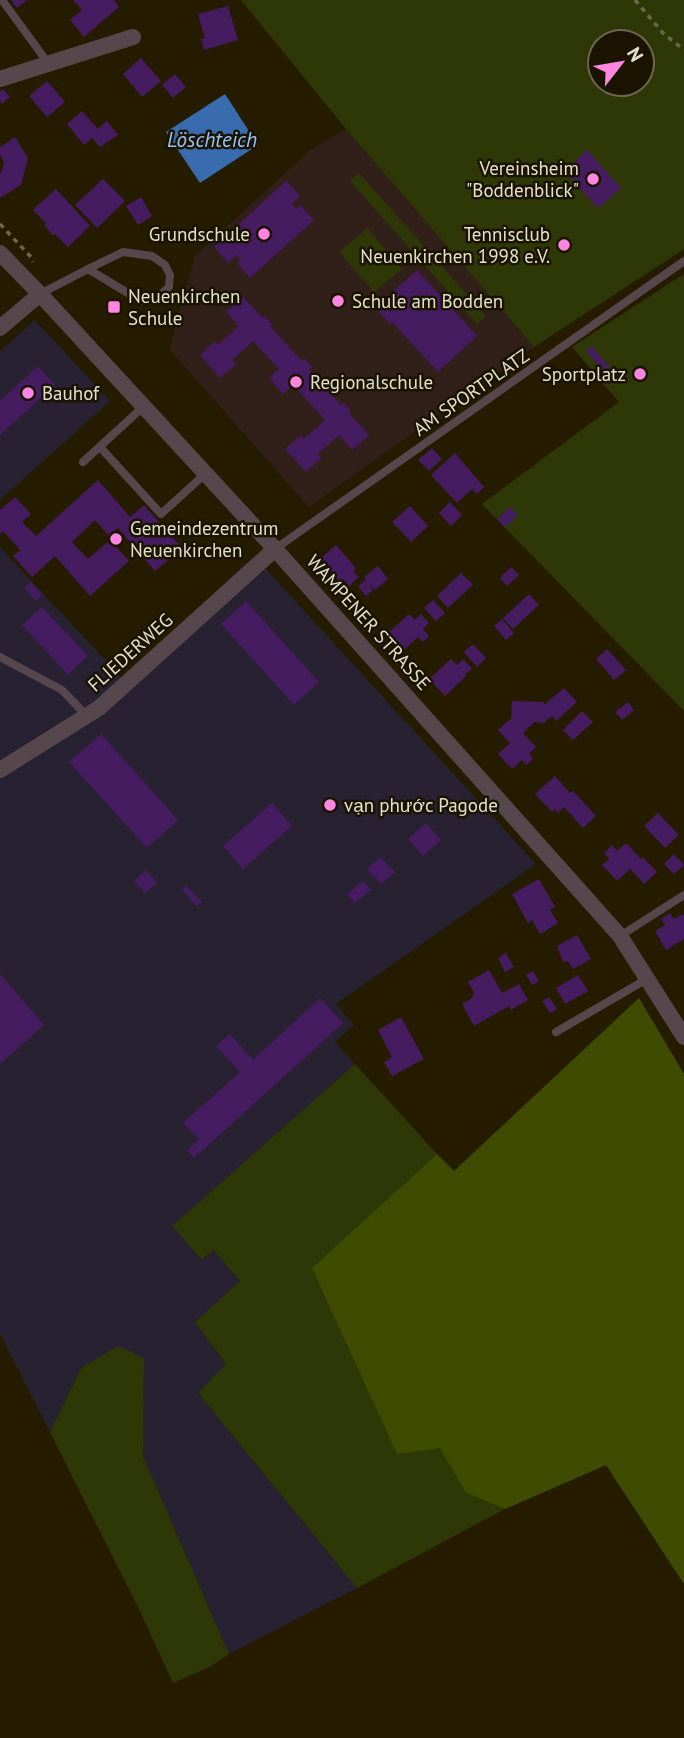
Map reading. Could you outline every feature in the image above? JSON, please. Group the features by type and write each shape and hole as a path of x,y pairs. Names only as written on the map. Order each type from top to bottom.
{"street":[{"path":"0,79 133,37"},
{"name":"WAMPENER STRASSE","path":"0,253 275,549 620,936 684,1037"},
{"path":"0,328 40,294"},
{"name":"FLIEDERWEG","path":"0,770 99,708 275,549"}],"lane":[{"path":"2,0 48,63"},
{"path":"40,294 88,269 123,252 152,256 165,265 170,275 169,288 157,298 141,301 88,269"},
{"name":"AM SPORTPLATZ","path":"275,549 684,261"},
{"path":"83,462 143,407"},
{"path":"100,447 161,514 205,474"},
{"path":"0,657 62,690 87,716"},
{"path":"620,936 684,895"},
{"path":"556,1032 647,979"}],"path":[{"path":"635,0 663,33 684,50"}],"shaded area":[{"name":"Schule am Bodden","path":"346,129 534,347 309,507 169,349 195,256 309,151"},
{"path":"35,320 110,401 0,500 0,351"},
{"path":"0,547 122,678 254,556 536,864 336,1004 354,1025 335,1042 355,1064 172,1226 202,1260 213,1250 240,1281 195,1322 226,1365 198,1393 357,1588 229,1654 143,1456 143,1359 81,1367 50,1432 0,1334"}],"green space":[{"path":"241,0 684,0 684,249 534,347 346,129"},
{"path":"359,173 486,316 477,324 350,181"},
{"path":"367,228 402,269 374,292 339,252"},
{"path":"684,274 684,711 482,504 619,402 572,347"},
{"path":"639,998 684,1074 684,1584 606,1465 505,1509 466,1493 440,1448 397,1454 312,1268 437,1154 454,1171"},
{"path":"355,1064 437,1154 313,1268 441,1448 466,1493 505,1509 357,1588 198,1393 226,1364 195,1322 240,1281 213,1250 202,1260 172,1226"},
{"path":"118,1346 144,1358 143,1456 229,1654 210,1667 173,1683 50,1432 81,1368"}],"water":[{"name":"Löschteich","path":"225,94 258,145 200,183 166,132"}],"building":[{"path":"11,0 27,0 17,8"},
{"path":"73,0 114,0 119,7 84,37 70,20 82,10"},
{"path":"228,6 238,40 204,50 201,39 205,38 198,14"},
{"path":"141,58 161,81 142,97 123,74"},
{"path":"175,74 186,87 173,98 162,85"},
{"path":"47,81 65,102 47,117 29,96"},
{"path":"3,89 10,97 2,104 0,91"},
{"path":"82,111 98,129 107,121 118,135 100,147 92,138 84,145 67,124"},
{"path":"15,137 28,158 21,185 0,198 0,173 4,162 0,147"},
{"name":"Vereinsheim \"Boddenblick\"","path":"587,150 621,188 598,208 564,171"},
{"path":"103,179 125,201 97,228 75,205"},
{"name":"Grundschule","path":"286,181 300,196 292,204 296,209 300,205 314,220 250,278 237,263 241,259 236,255 228,263 214,247"},
{"path":"56,189 90,226 68,247 55,234 53,236 44,225 46,223 33,210"},
{"path":"141,197 152,216 138,225 126,206"},
{"path":"417,270 477,336 438,372 392,322 390,324 375,308"},
{"name":"Regionalschule","path":"243,297 263,318 265,316 272,324 270,326 302,361 305,359 312,367 309,369 341,405 344,403 351,411 349,413 369,435 352,450 339,435 318,454 321,458 306,472 285,449 301,435 304,439 325,420 293,385 283,394 269,378 279,369 253,341 232,360 236,364 220,378 200,355 215,341 218,345 239,326 226,312"},
{"path":"592,346 613,372 608,376 586,351"},
{"name":"Bauhof","path":"38,366 55,385 0,435 0,401"},
{"path":"432,448 442,459 429,471 418,460"},
{"path":"455,453 484,487 477,494 472,489 457,503 431,475"},
{"path":"98,480 130,517 144,505 182,548 155,571 118,528 109,536 95,520 72,542 88,559 110,540 129,561 90,596 55,556 32,577 13,556 20,550 3,531 0,534 0,510 15,497 31,514 22,522 36,536"},
{"path":"450,502 462,515 451,526 439,513"},
{"path":"410,506 428,526 411,542 392,522"},
{"path":"510,507 518,515 505,527 497,519"},
{"path":"336,545 356,568 353,571 359,577 349,586 343,579 340,582 320,559"},
{"path":"378,566 388,579 375,590 369,583 373,590 366,596 358,586 366,580 364,577"},
{"path":"511,567 519,575 507,586 500,578"},
{"path":"461,573 473,585 448,608 437,596"},
{"path":"30,582 42,595 36,601 24,588"},
{"path":"529,594 539,605 513,629 503,618"},
{"path":"433,600 445,613 436,621 424,608"},
{"path":"246,601 319,682 294,705 221,624"},
{"path":"42,607 88,656 68,675 22,625"},
{"path":"409,614 415,620 421,614 429,623 423,629 429,636 423,642 418,637 403,651 387,634"},
{"path":"502,619 514,633 506,640 494,626"},
{"path":"473,644 486,658 477,667 464,652"},
{"path":"607,649 626,670 614,680 596,659"},
{"path":"451,659 457,665 463,659 472,669 445,696 429,679"},
{"path":"564,688 577,702 556,721 552,716 544,723 534,722 523,733 536,747 529,754 533,759 526,765 522,760 512,769 498,754 510,743 498,730 511,720 512,701 544,702 544,705"},
{"path":"628,702 634,710 622,720 615,712"},
{"path":"582,711 593,722 573,740 563,730"},
{"path":"101,734 178,820 147,848 69,762"},
{"path":"555,776 596,816 583,828 564,807 558,813 555,809 552,812 535,794"},
{"path":"272,803 292,826 243,869 223,846"},
{"path":"658,813 679,835 665,848 644,826"},
{"path":"426,823 441,840 423,856 408,839"},
{"path":"626,843 657,872 644,884 630,869 617,881 602,865 609,859 604,853 612,845 617,851"},
{"path":"674,854 684,865 674,874 664,864"},
{"path":"380,857 395,872 381,884 367,869"},
{"path":"146,870 157,883 145,893 134,881"},
{"path":"539,879 555,907 550,910 558,923 540,934 532,920 528,923 512,894"},
{"path":"363,881 371,890 355,903 347,894"},
{"path":"186,886 202,902 197,906 182,890"},
{"path":"670,913 674,919 683,914 684,939 666,950 655,931 665,925 661,919"},
{"path":"577,935 591,959 573,969 568,961 563,962 557,946"},
{"path":"506,953 514,967 505,972 498,958"},
{"path":"489,970 502,993 519,984 528,1000 511,1010 509,1006 474,1026 462,1004 472,998 474,993 468,982"},
{"path":"533,971 539,981 532,985 526,975"},
{"path":"0,974 44,1025 0,1064"},
{"path":"578,975 588,991 565,1004 556,988"},
{"path":"549,997 557,1009 550,1013 542,1001"},
{"path":"320,998 343,1023 194,1158 187,1150 199,1139 183,1123 240,1072 216,1046 230,1034 253,1060"},
{"path":"401,1017 424,1059 392,1076 384,1062 392,1057 378,1030"}],"place":[{"name":"Vereinsheim \"Boddenblick\"","path":"593,179"},
{"name":"Grundschule","path":"264,234"},
{"name":"Tennisclub Neuenkirchen 1998 e.V.","path":"564,245"},
{"name":"Schule am Bodden","path":"338,301"},
{"name":"Neuenkirchen Schule","path":"114,307"},
{"name":"Sportplatz","path":"640,374"},
{"name":"Regionalschule","path":"296,382"},
{"name":"Bauhof","path":"28,393"},
{"name":"Gemeindezentrum Neuenkirchen","path":"116,539"},
{"name":"vạn phước Pagode","path":"330,805"}]}
